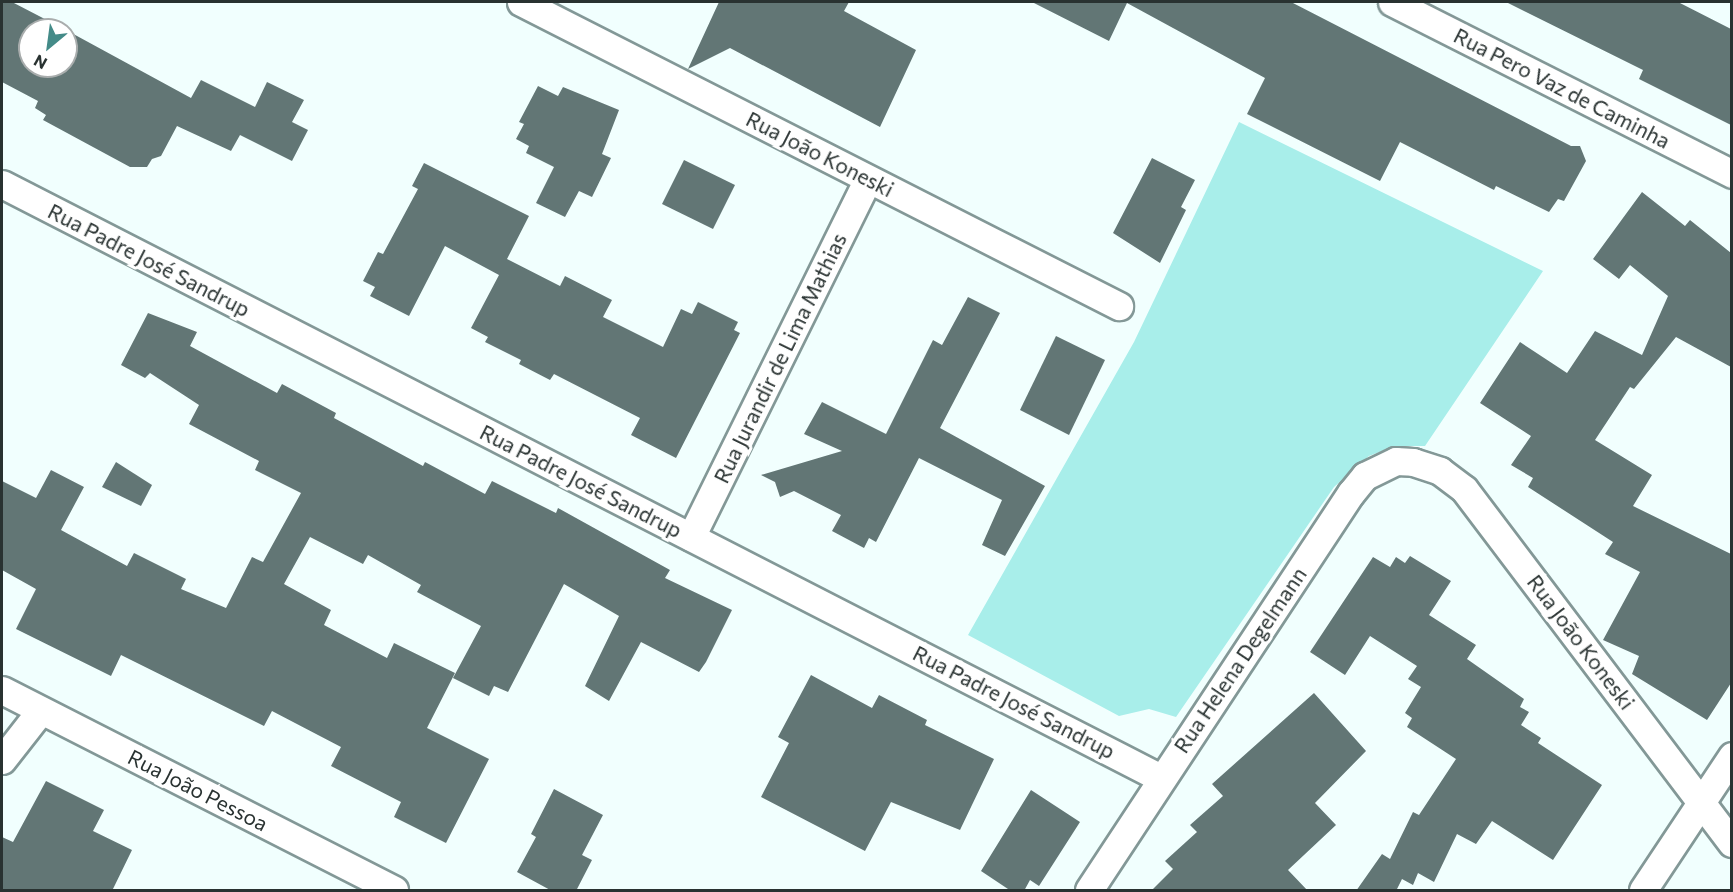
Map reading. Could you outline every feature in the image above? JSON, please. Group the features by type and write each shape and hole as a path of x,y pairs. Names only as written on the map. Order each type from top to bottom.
{"street":[{"name":"Rua João Koneski","path":"521,2 1119,306"},
{"name":"Rua Pero Vaz de Caminha","path":"1392,2 1731,174"},
{"name":"Rua Jurandir de Lima Mathias","path":"691,537 868,179"},
{"name":"Rua Padre José Sandrup","path":"2,184 1161,778"},
{"name":"Rua João Koneski","path":"1413,462 1440,471 1464,489 1486,514 1731,843"},
{"name":"Rua Helena Degelmann","path":"1089,891 1161,778 1351,494 1379,466 1413,462"},
{"name":"Rua João Pessoa","path":"2,690 394,891"},
{"path":"2,760 41,710"},
{"path":"1643,891 1731,756"}],"shaded area":[{"path":"1239,122 1543,271 1425,446 1395,446 1369,456 1334,487 1176,717 1149,709 1119,716 968,635 1134,342"}],"building":[{"path":"2,2 12,2 43,18 18,18 18,78 78,78 78,37 191,98 201,80 255,107 267,82 304,100 292,122 308,130 292,161 240,135 231,151 177,126 161,156 152,159 147,167 130,167 43,120 46,115 35,108 38,101 2,82"},
{"path":"719,2 849,2 844,11 916,50 880,127 730,48 688,69"},
{"path":"1032,2 1291,2 1571,146 1580,146 1586,161 1564,201 1558,199 1549,212 1496,186 1494,190 1400,142 1380,181 1247,114 1265,78 1127,3 1109,41"},
{"path":"1506,2 1678,2 1731,29 1731,125 1639,79 1643,70"},
{"path":"538,86 558,96 563,87 619,110 602,154 611,158 592,197 579,191 565,217 536,203 554,167 526,153 529,146 516,139 524,124 519,122"},
{"path":"1152,158 1195,180 1181,207 1186,210 1160,263 1113,233"},
{"path":"684,160 735,185 713,229 662,204"},
{"path":"424,163 529,216 507,259 560,286 565,276 612,300 603,317 663,347 681,309 692,314 698,302 738,322 734,330 740,333 676,458 631,435 640,418 554,374 550,380 519,364 521,360 485,342 488,337 471,328 499,275 445,246 409,316 370,296 375,287 363,281 378,252 383,254 418,189 412,186"},
{"path":"1642,192 1685,226 1690,220 1731,253 1731,367 1676,337 1634,389 1630,387 1595,440 1652,475 1633,506 1731,554 1731,683 1707,720 1632,674 1639,656 1603,640 1640,572 1605,554 1613,542 1528,487 1533,478 1511,465 1531,436 1480,403 1520,342 1567,373 1595,331 1642,355 1668,296 1630,265 1619,279 1593,259"},
{"path":"968,297 1000,313 940,428 1045,486 1005,556 982,545 1002,500 919,458 876,542 869,538 864,548 832,531 841,515 794,491 780,497 775,482 761,475 842,451 804,434 822,402 886,434 933,340 942,345"},
{"path":"148,313 197,332 190,346 277,393 282,384 336,413 334,418 423,466 425,462 485,494 492,481 556,513 558,508 670,570 665,578 732,610 706,662 699,672 641,642 609,701 585,686 619,616 564,584 508,692 494,686 489,696 453,678 481,626 417,592 421,585 368,555 363,564 310,537 284,584 331,610 324,625 387,658 394,643 455,673 427,728 489,759 446,843 394,817 401,802 331,766 341,747 272,711 264,726 121,655 111,676 16,629 36,589 2,570 2,481 36,498 51,470 84,487 61,530 127,566 134,553 186,579 181,589 226,608 252,557 263,562 301,493 255,470 259,461 189,424 199,405 150,373 145,378 121,365"},
{"path":"1056,336 1105,360 1069,435 1020,410"},
{"path":"116,462 152,485 141,506 102,487"},
{"path":"1410,556 1451,581 1429,615 1476,645 1467,659 1524,699 1520,707 1529,712 1521,725 1541,738 1538,743 1602,785 1553,860 1492,821 1476,844 1457,834 1434,882 1418,873 1413,885 1402,879 1396,891 1356,891 1382,854 1390,859 1413,812 1419,815 1456,759 1407,727 1412,718 1405,713 1421,687 1408,679 1417,666 1370,636 1345,675 1310,652 1373,557 1390,567 1396,557 1405,563"},
{"path":"811,675 872,708 879,695 927,720 925,725 994,759 960,830 891,802 865,851 761,797 789,743 778,737"},
{"path":"1314,693 1366,751 1315,803 1336,825 1288,870 1308,891 1151,891 1173,869 1165,861 1197,832 1190,825 1223,796 1212,784"},
{"path":"46,781 104,810 93,831 132,850 112,891 2,891 2,837 13,842"},
{"path":"554,789 603,815 582,855 592,860 576,891 552,891 517,872 536,837 531,834"},
{"path":"1031,790 1080,822 1039,886 1030,880 1024,891 1011,891 981,871"}]}
